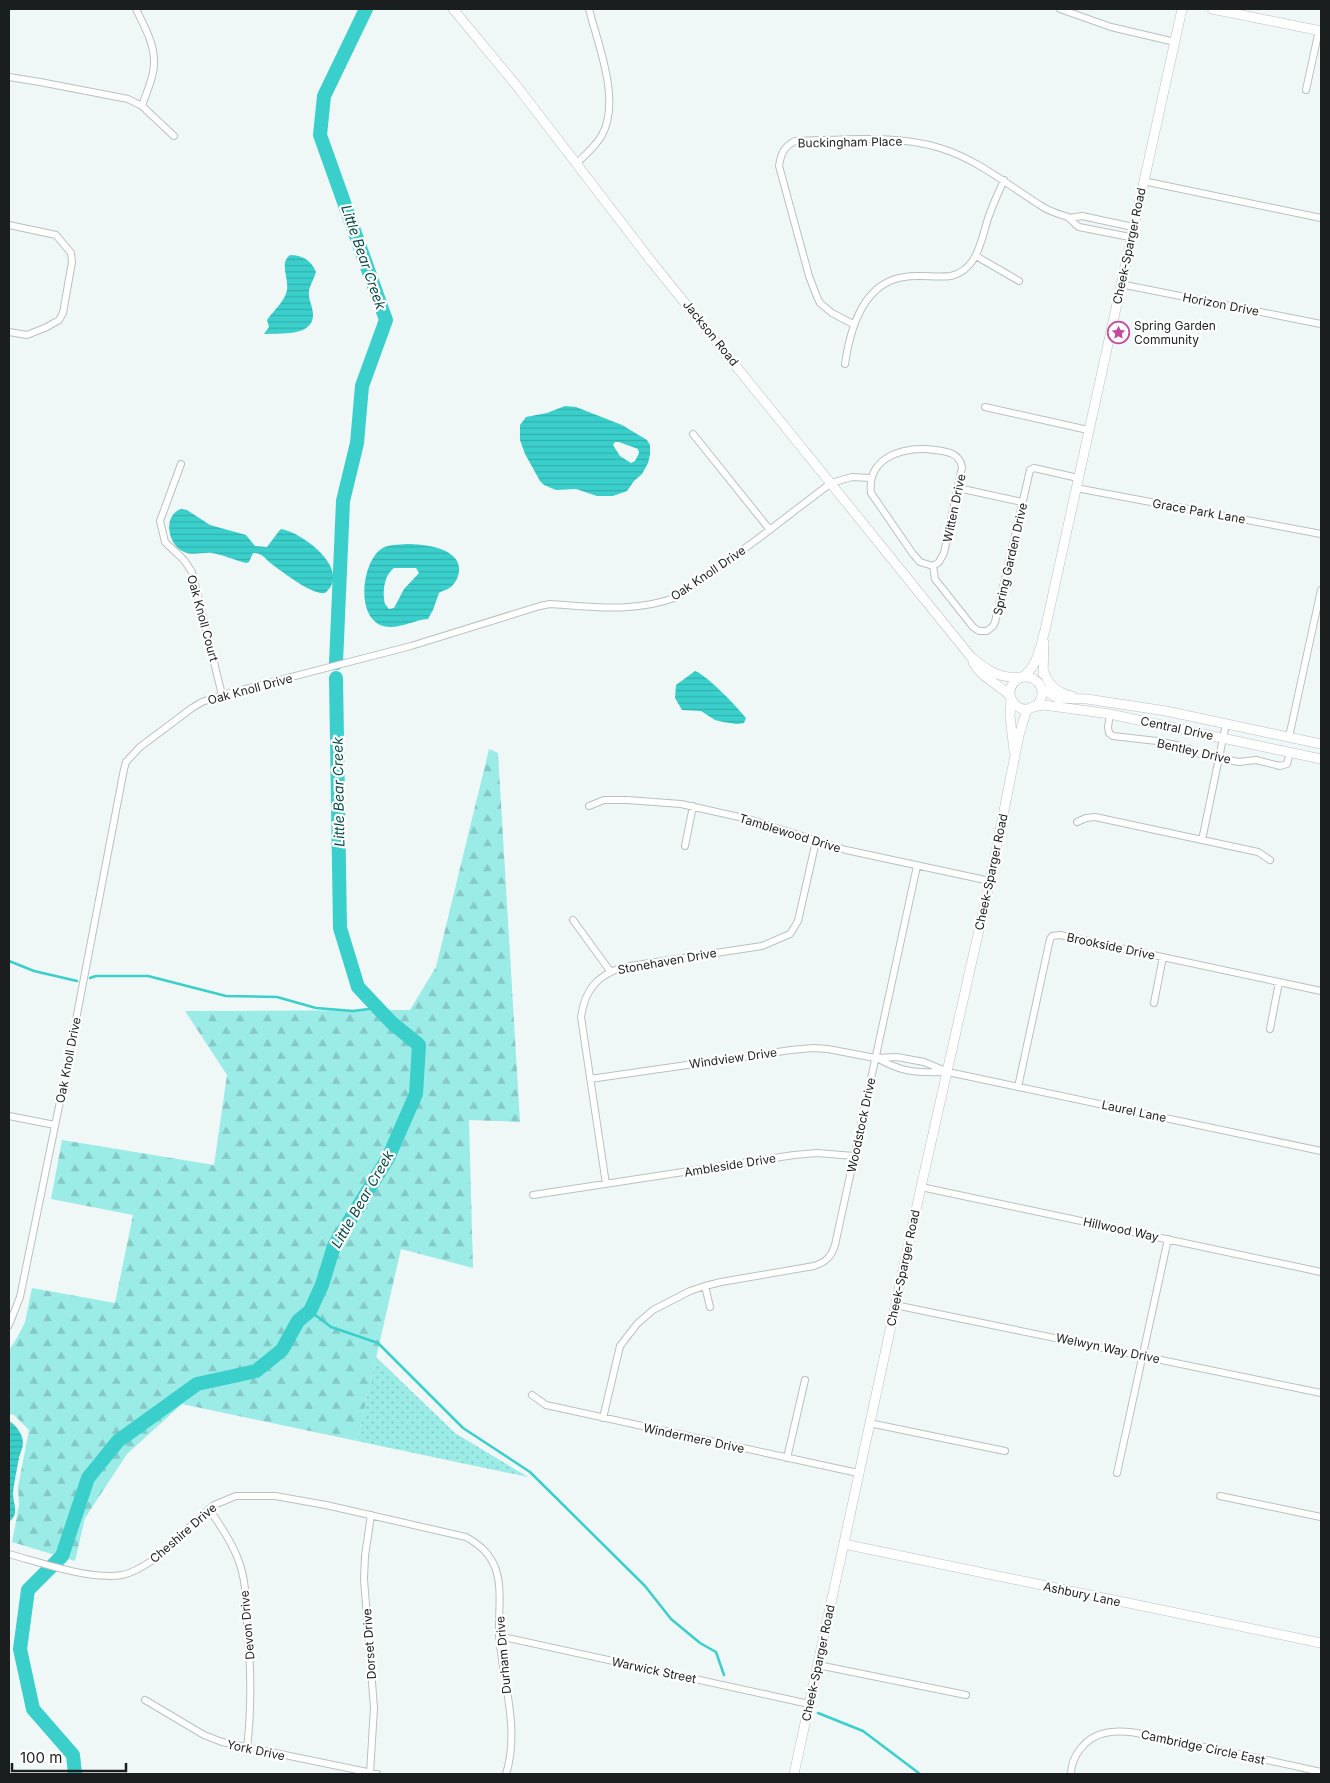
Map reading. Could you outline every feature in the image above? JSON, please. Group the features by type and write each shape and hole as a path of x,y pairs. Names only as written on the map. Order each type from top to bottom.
{"main road":[{"name":"Jackson Road","path":"453,9 481,41 651,261 971,657 997,675 1009,678 1020,677"},
{"name":"Cheek-Sparger Road","path":"1020,677 1028,673 1033,667 1045,630 1130,237 1182,9"},
{"path":"1212,9 1320,31"},
{"name":"Cheek-Sparger Road","path":"1041,687 1044,669 1045,630"},
{"name":"Jackson Road","path":"971,657 982,676 998,685 1010,697"},
{"path":"1044,669 1046,680 1057,690 1067,695 1087,699"},
{"path":"1020,677 1031,677 1041,687 1041,698 1031,708 1016,706 1010,697 1010,687 1020,677"},
{"name":"Central Drive","path":"1041,687 1058,698 1087,699 1166,711 1321,744"},
{"name":"Cheek-Sparger Road","path":"1010,697 1015,761"},
{"name":"Central Drive","path":"1031,708 1044,705 1110,714 1321,759"},
{"name":"Cheek-Sparger Road","path":"794,1774 858,1473 990,881 1023,722 1026,712 1031,708"},
{"name":"Ashbury Lane","path":"844,1544 1321,1643"}],"street":[{"path":"136,9 149,35 154,64 142,106"},
{"path":"576,164 592,149 602,135 609,112 610,100 607,82 589,9"},
{"path":"1060,9 1111,27 1174,42"},
{"path":"1306,90 1320,31"},
{"path":"9,77 128,100 142,106 174,136"},
{"name":"Buckingham Place","path":"854,324 832,313 820,303 809,276 779,166 780,156 785,146 795,141 888,140 915,142 941,148 972,162 1004,180 1044,208 1070,218 1082,216 1133,228"},
{"path":"845,364 854,324 870,295 884,284 902,277 913,275 944,277 956,274 976,256 990,213 1004,180"},
{"path":"1143,181 1321,218"},
{"name":"Buckingham Place","path":"1070,218 1073,223 1079,226 1130,237"},
{"path":"9,225 56,236 70,253 72,262 68,293 63,313 59,320 53,325 27,335 9,332"},
{"path":"976,256 1019,280"},
{"name":"Horizon Drive","path":"1120,284 1321,324"},
{"path":"985,407 1088,430"},
{"path":"693,434 770,530"},
{"name":"Witten Drive","path":"870,478 876,466 889,457 910,450 926,449 950,453 959,458 962,467 944,553 939,562 933,566"},
{"name":"Oak Knoll Court","path":"181,464 160,521 161,528 165,542 184,560 192,572 222,695"},
{"name":"Spring Garden Drive","path":"933,566 935,580 973,627 979,631 990,629 995,622 1029,473 1032,468 1078,478"},
{"path":"831,483 852,477 870,478 871,493 913,554 920,562 933,566"},
{"name":"Oak Knoll Drive","path":"9,1325 20,1296 126,762 140,747 202,702 222,695 411,646 540,606 550,604 633,608 662,603 677,597 831,483"},
{"path":"958,488 1022,502"},
{"name":"Grace Park Lane","path":"1076,488 1321,534"},
{"path":"1289,737 1321,590"},
{"name":"Bentley Drive","path":"1110,714 1108,727 1109,733 1113,736 1185,747 1202,755 1239,762 1256,760 1280,766 1287,764 1290,752"},
{"path":"1202,840 1226,724"},
{"name":"Tamblewood Drive","path":"589,806 604,800 627,800 658,801 693,806 748,818 816,842 846,850 990,881"},
{"path":"685,846 693,806"},
{"path":"1077,822 1095,817 1258,852 1270,860"},
{"name":"Stonehaven Drive","path":"606,1184 581,1017 583,1005 594,984 610,972 623,967 762,946 790,934 798,920 816,842"},
{"name":"Woodstock Drive","path":"603,1418 620,1346 628,1333 652,1310 704,1286 814,1266 831,1256 917,866"},
{"path":"574,920 610,972"},
{"name":"Brookside Drive","path":"1018,1087 1052,936 1060,935 1321,991"},
{"path":"1154,1003 1163,957"},
{"path":"1270,1029 1279,982"},
{"name":"Windview Drive","path":"590,1079 806,1049 828,1049 876,1058 897,1057 924,1062 948,1072"},
{"name":"Windview Drive","path":"876,1058 893,1067 920,1073 948,1072"},
{"name":"Laurel Lane","path":"948,1072 1321,1151"},
{"path":"9,1116 55,1125"},
{"name":"Ambleside Drive","path":"532,1195 794,1155 817,1153 854,1156"},
{"name":"Hillwood Way","path":"921,1186 1321,1272"},
{"path":"1118,1474 1168,1239"},
{"path":"704,1286 710,1307"},
{"name":"Welwyn Way Drive","path":"895,1305 1321,1393"},
{"path":"787,1458 805,1380"},
{"name":"Windermere Drive","path":"532,1395 546,1405 858,1473"},
{"path":"869,1423 1005,1451"},
{"name":"Cheshire Drive","path":"9,1554 101,1576 124,1575 143,1567 164,1551 209,1509 220,1502 236,1496 259,1494 371,1515 443,1531 466,1537 476,1542"},
{"path":"1220,1496 1321,1518"},
{"name":"Devon Drive","path":"209,1509 232,1546 238,1560 245,1593 251,1698 246,1748"},
{"name":"Dorset Drive","path":"371,1515 365,1556 364,1579 374,1708 373,1774"},
{"name":"Durham Drive","path":"476,1542 482,1547 496,1569 499,1600 499,1636 511,1726 509,1764 506,1774"},
{"name":"Warwick Street","path":"499,1636 809,1704"},
{"path":"818,1665 966,1695"},
{"name":"York Drive","path":"144,1700 204,1735 222,1742 373,1774"},
{"name":"Cambridge Circle East","path":"1071,1774 1073,1762 1086,1743 1094,1736 1103,1733 1125,1732 1321,1772"}],"green space":[{"path":"489,749 498,753 520,1122 469,1120 473,1268 401,1249 357,1441 182,1404 127,1454 85,1518 75,1561 12,1542 19,1505 18,1487 29,1430 14,1415 9,1414 9,1350 25,1322 32,1288 115,1303 133,1215 51,1199 62,1140 214,1165 227,1075 185,1011 410,1010 436,967"},
{"path":"376,1357 455,1433 528,1477 357,1441"}],"shaded area":[{"path":"290,255 306,259 312,264 316,272 309,291 313,311 312,321 308,327 302,330 264,334 269,327 267,320 286,294 285,262"},
{"path":"565,406 576,407 622,425 647,440 650,445 650,455 642,474 627,491 613,496 597,496 576,489 556,490 544,485 525,454 520,440 520,425 526,417 547,413","holes":["615,442 638,449 639,453 635,461 631,463 620,456 613,445"]},
{"path":"181,509 187,510 210,525 246,535 255,546 267,547 281,529 301,537 312,545 329,563 333,574 332,584 325,593 313,591 291,578 262,556 253,553 249,562 246,563 212,553 191,554 184,552 174,543 169,530 171,518"},
{"path":"404,544 432,547 448,553 455,558 459,574 452,586 439,593 428,619 394,627 383,626 374,621 368,612 364,589 366,577 374,556 381,549 390,545","holes":["394,568 416,568 419,573 404,589 394,608 389,609 385,604 384,595 388,575"]},
{"path":"695,671 714,685 736,707 746,718 744,723 723,722 715,720 701,711 682,710 675,698 676,685"},
{"path":"9,1421 19,1430 22,1436 23,1447 13,1489 15,1512 9,1522"}],"waterway":[{"name":"Little Bear Creek","path":"336,663 343,501 357,443 362,386 386,320 320,135 324,96 366,9"},
{"name":"Little Bear Creek","path":"75,1774 73,1755 33,1709 20,1649 28,1590 62,1556 88,1478 118,1441 197,1384 256,1371 282,1350 298,1321 310,1311 322,1285 334,1246 388,1158 416,1094 419,1045 392,1023 358,987 340,928 336,678"},
{"path":"9,961 34,971 77,981"},
{"path":"90,978 96,976 148,976 226,996 277,997 316,1008 353,1011 377,1008"},
{"path":"310,1311 331,1327 378,1343 463,1428 530,1472 645,1586 671,1619 700,1643 716,1652 724,1675"},
{"path":"818,1713 863,1731 920,1774"}],"place":[{"name":"Spring Garden Community","path":"1118,332"}]}
